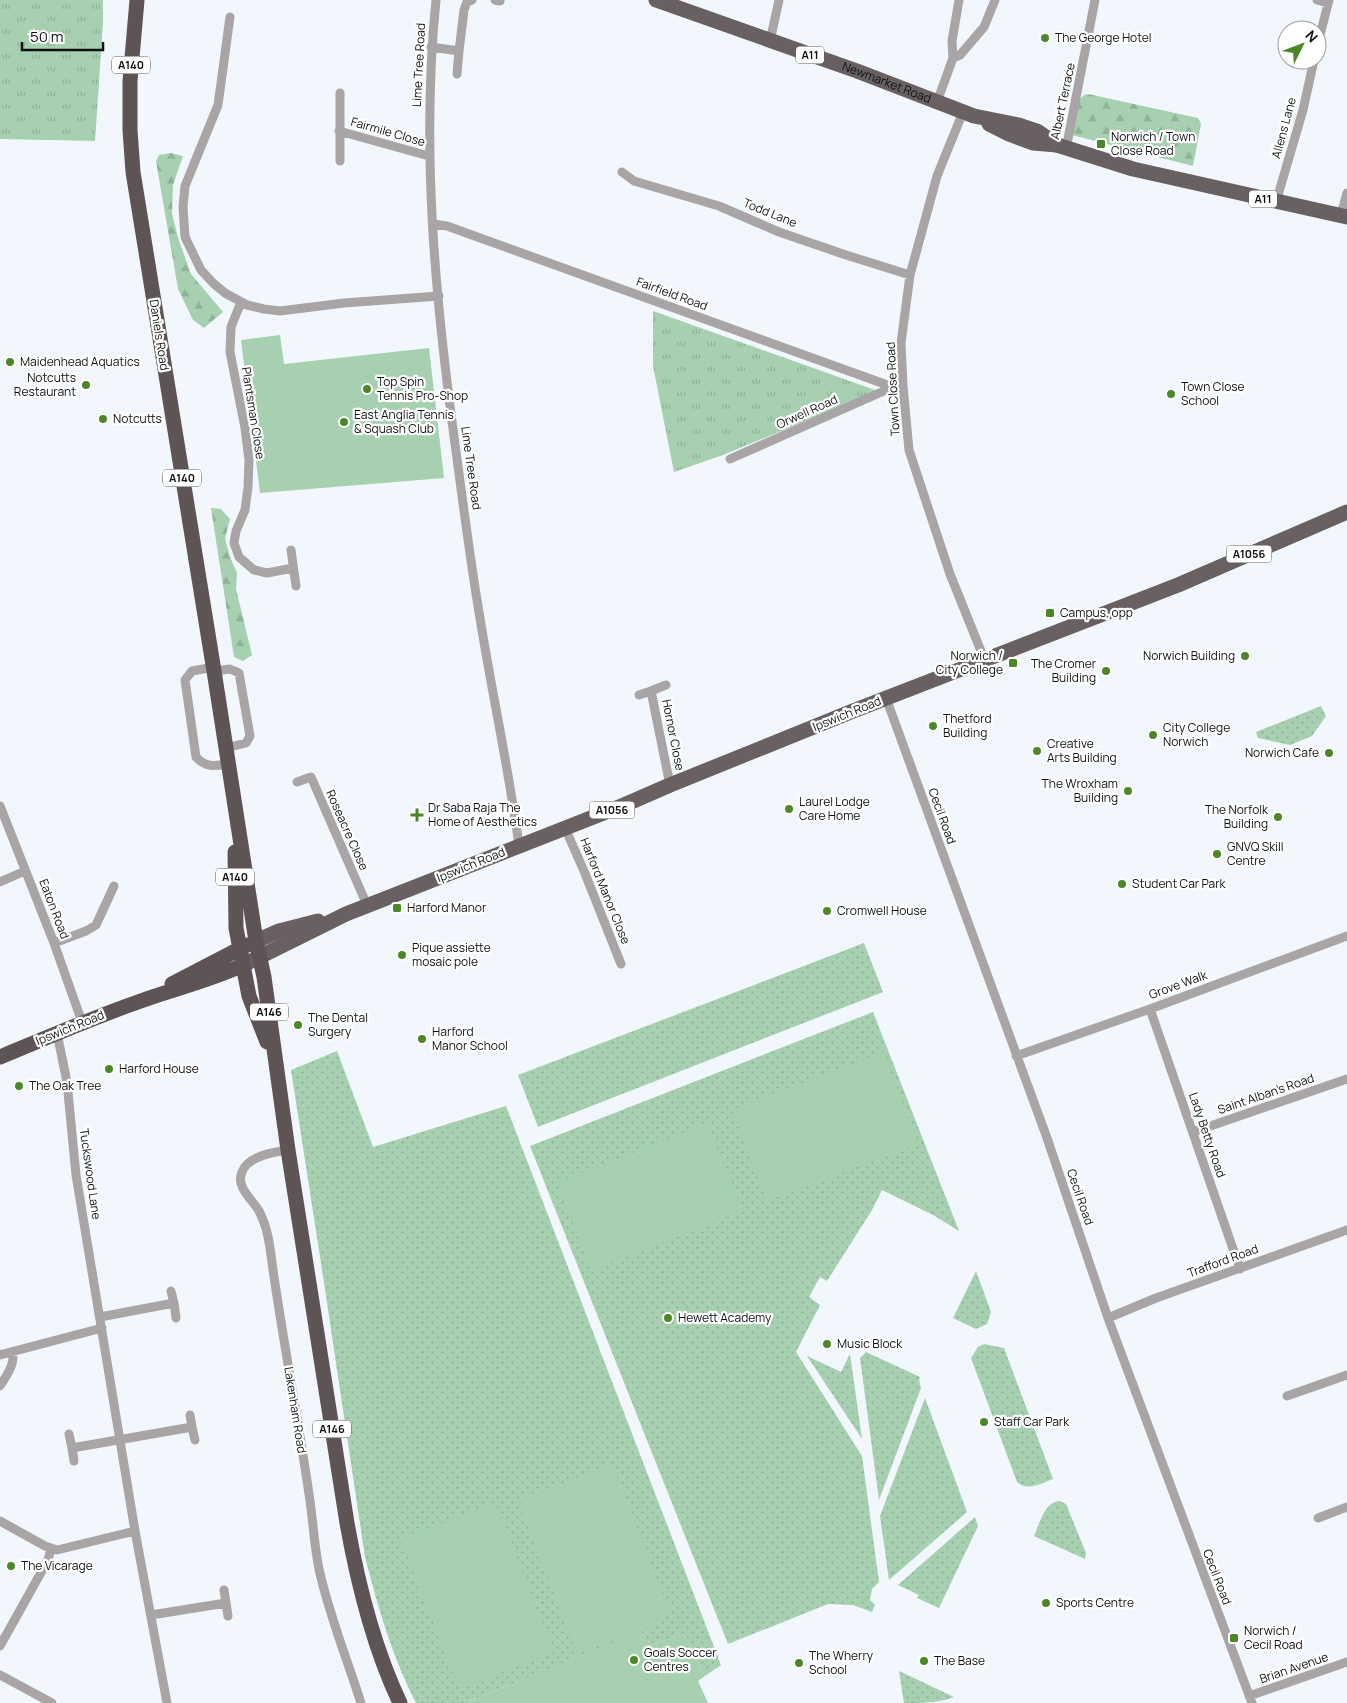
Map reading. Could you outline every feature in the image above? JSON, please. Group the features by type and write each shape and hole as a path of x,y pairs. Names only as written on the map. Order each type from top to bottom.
{"highway":[{"name":"Daniels Road","path":"137,0 130,81 130,130 133,172 256,941"},
{"name":"Daniels Road","path":"235,805 236,928 239,949"},
{"name":"Ipswich Road","path":"140,1001 256,941"},
{"name":"A146","path":"256,941 356,1572 377,1645 400,1703"},
{"path":"243,966 256,941"},
{"name":"A146","path":"239,949 249,996 276,1067"},
{"name":"Ipswich Road","path":"0,1057 82,1022 140,1001 214,978 243,966"}],"main road":[{"name":"Newmarket Road","path":"656,0 857,71 969,114 1037,131 1061,147 1133,169 1344,216"},
{"name":"Ipswich Road","path":"243,966 367,905 565,828 886,698 1178,585 1347,512"},
{"name":"Ipswich Road","path":"256,941 283,929 346,914"}],"street":[{"name":"Lime Tree Road","path":"436,0 431,46 428,124 432,224 443,351 471,562 519,846"},
{"path":"457,74 464,10 467,2 472,0"},
{"path":"770,41 779,0"},
{"path":"938,102 953,58 952,41 959,0"},
{"path":"953,58 960,55 984,27 995,0"},
{"name":"Albert Terrace","path":"1061,147 1095,0"},
{"path":"1317,0 1328,2 1324,20"},
{"path":"230,17 218,105 185,186 183,214 185,237 201,270 214,284 240,302 264,309 280,311 344,303 439,296"},
{"path":"431,46 459,51"},
{"name":"Allens Lane","path":"1276,202 1303,110 1312,70"},
{"name":"Fairmile Close","path":"340,93 340,161"},
{"name":"Town Close Road","path":"969,114 937,176 910,275 901,343 898,387 909,450 950,574 985,661"},
{"name":"Fairmile Close","path":"339,131 430,156"},
{"name":"Todd Lane","path":"622,172 634,182 719,206 788,235 846,256 910,275"},
{"path":"1344,216 1347,193"},
{"name":"Fairfield Road","path":"432,224 447,226 898,387"},
{"name":"Plantsman Close","path":"240,302 230,327 230,352 246,428 249,460 245,510 236,531 234,543 240,557 254,570 267,573 293,568"},
{"name":"Orwell Road","path":"730,459 898,387"},
{"path":"291,550 296,586"},
{"path":"226,748 246,743 250,736 239,673 230,669 192,671 186,680 196,757 201,763 210,766 229,764"},
{"name":"Hornor Close","path":"639,695 666,685"},
{"name":"Hornor Close","path":"651,691 670,785"},
{"name":"Cecil Road","path":"886,698 1047,1138 1108,1318 1250,1700"},
{"name":"Roseacre Close","path":"297,782 311,777 367,905"},
{"name":"Eaton Road","path":"0,806 54,943 82,1022"},
{"name":"Harford Manor Close","path":"565,828 621,964"},
{"path":"0,882 25,871"},
{"path":"54,943 86,931 96,925 114,886"},
{"name":"Grove Walk","path":"1016,1056 1347,936"},
{"name":"Lady Betty Road","path":"1150,1009 1240,1269"},
{"name":"Tuckswood Lane","path":"57,1033 67,1082 76,1175 135,1531 167,1703"},
{"name":"Saint Alban's Road","path":"1193,1132 1347,1079"},
{"name":"Lakenham Road","path":"288,1150 263,1154 248,1164 242,1172 241,1182 244,1191 253,1201 267,1228 319,1569 337,1634 361,1703"},
{"name":"Trafford Road","path":"1108,1318 1156,1298 1347,1230"},
{"path":"172,1291 176,1318"},
{"path":"100,1318 174,1303"},
{"path":"1,1352 12,1352 102,1328"},
{"path":"0,1386 11,1367 12,1352"},
{"path":"1286,1396 1347,1375"},
{"path":"190,1415 194,1440"},
{"path":"72,1448 192,1427"},
{"path":"69,1434 74,1461"},
{"path":"1318,1518 1347,1507"},
{"path":"0,1521 52,1549 66,1549 135,1531"},
{"path":"0,1646 48,1560 52,1549"},
{"path":"224,1590 228,1616"},
{"path":"152,1615 226,1603"},
{"name":"Brian Avenue","path":"1250,1700 1347,1662"},
{"path":"0,1674 52,1703"}],"green space":[{"path":"0,0 103,0 95,141 0,139"},
{"path":"1088,94 1198,118 1201,124 1193,166 1072,135 1080,99"},
{"path":"171,153 183,156 173,185 172,213 178,238 191,274 223,312 204,328 193,320 178,289 156,161 159,155"},
{"path":"653,311 875,390 873,393 723,455 674,472 653,366"},
{"name":"East Anglia Tennis & Squash Club","path":"280,335 284,364 429,348 444,478 260,493 241,340"},
{"path":"211,508 221,509 230,519 225,538 237,573 236,589 252,655 243,661 234,657"},
{"path":"1321,706 1326,716 1312,736 1290,745 1258,738 1256,732"},
{"path":"864,943 883,992 538,1127 518,1075"},
{"path":"873,1012 959,1231 933,1215 882,1190 872,1210 827,1281 820,1277 809,1297 820,1305 796,1352 862,1456 879,1582 872,1589 870,1600 875,1605 872,1612 853,1605 828,1604 728,1644 530,1146"},
{"path":"337,1051 373,1147 506,1106 721,1665 705,1676 685,1635 652,1644 641,1632 469,1703 416,1703 393,1650 365,1557 291,1070"},
{"path":"883,1052 918,1144 767,1201 732,1110"},
{"path":"707,1123 743,1211 592,1271 557,1183"},
{"path":"976,1271 991,1312 987,1324 976,1329 953,1318"},
{"path":"984,1344 1004,1348 1053,1479 1030,1486 1021,1485 1017,1482 971,1358 978,1347"},
{"path":"866,1352 920,1377 921,1388 879,1500 860,1358"},
{"path":"850,1354 862,1439 807,1356 841,1372"},
{"path":"925,1398 967,1512 889,1580 880,1516"},
{"path":"612,1464 671,1614 641,1632 652,1644 685,1635 705,1676 698,1681 708,1703 469,1703 634,1634 576,1651 518,1501"},
{"path":"1059,1501 1066,1504 1086,1553 1085,1559 1034,1536 1046,1510 1050,1505"},
{"path":"495,1502 554,1652 459,1689 401,1539"},
{"path":"975,1517 978,1526 939,1608 917,1598 919,1595 898,1585"},
{"path":"899,1671 954,1697 936,1702 904,1703"}],"place":[{"name":"The George Hotel","path":"1045,38"},
{"name":"Norwich / Town Close Road","path":"1101,144"},
{"name":"Maidenhead Aquatics","path":"10,362"},
{"name":"Notcutts Restaurant","path":"86,385"},
{"name":"Top Spin Tennis Pro-Shop","path":"367,389"},
{"name":"Town Close School","path":"1171,394"},
{"name":"Notcutts","path":"103,419"},
{"name":"East Anglia Tennis & Squash Club","path":"344,422"},
{"name":"Campus, opp","path":"1050,613"},
{"name":"Norwich Building","path":"1245,656"},
{"name":"Norwich / City College","path":"1013,663"},
{"name":"The Cromer Building","path":"1106,671"},
{"name":"Thetford Building","path":"933,726"},
{"name":"City College Norwich","path":"1153,735"},
{"name":"Creative Arts Building","path":"1037,751"},
{"name":"Norwich Cafe","path":"1329,753"},
{"name":"The Wroxham Building","path":"1128,791"},
{"name":"Laurel Lodge Care Home","path":"789,809"},
{"name":"Dr Saba Raja The Home of Aesthetics","path":"417,815"},
{"name":"The Norfolk Building","path":"1278,817"},
{"name":"GNVQ Skill Centre","path":"1217,854"},
{"name":"Student Car Park","path":"1122,884"},
{"name":"Harford Manor","path":"397,908"},
{"name":"Cromwell House","path":"827,911"},
{"name":"Pique assiette mosaic pole","path":"402,955"},
{"name":"The Dental Surgery","path":"298,1025"},
{"name":"Harford Manor School","path":"422,1039"},
{"name":"Harford House","path":"109,1069"},
{"name":"The Oak Tree","path":"19,1086"},
{"name":"Hewett Academy","path":"668,1318"},
{"name":"Music Block","path":"827,1344"},
{"name":"Staff Car Park","path":"984,1422"},
{"name":"The Vicarage","path":"11,1566"},
{"name":"Sports Centre","path":"1046,1603"},
{"name":"Norwich / Cecil Road","path":"1234,1638"},
{"name":"Goals Soccer Centres","path":"634,1660"},
{"name":"The Base","path":"924,1661"},
{"name":"The Wherry School","path":"799,1663"}]}
